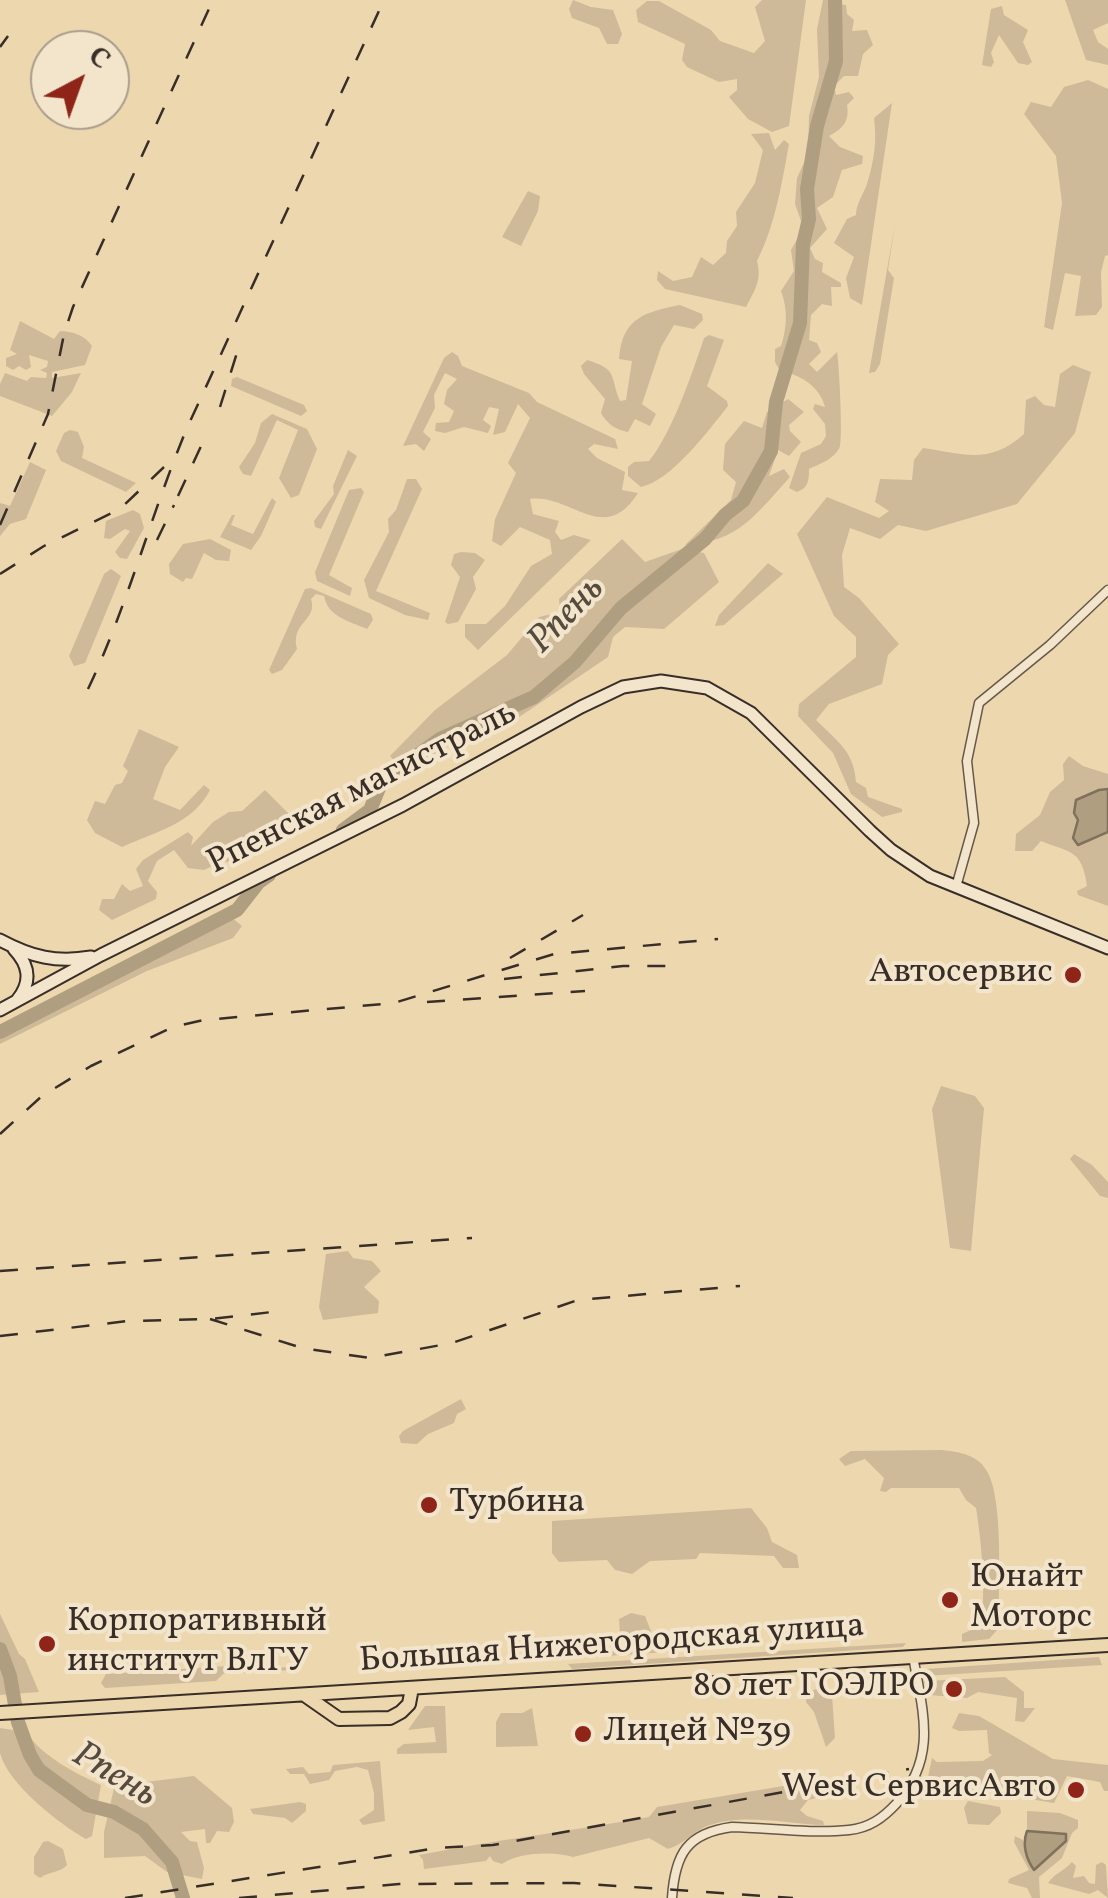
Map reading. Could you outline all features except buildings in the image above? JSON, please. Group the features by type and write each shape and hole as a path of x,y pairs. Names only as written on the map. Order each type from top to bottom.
{"main road":[{"name":"Рпенская магистраль","path":"0,1010 624,687 661,681 707,688 751,713 891,850 956,888 1108,948"},
{"name":"Рпенская магистраль","path":"6,943 39,958 66,962 100,955"},
{"name":"Рпенская магистраль","path":"6,943 25,962 28,972 28,984 16,1002"},
{"name":"Большая Нижегородская улица","path":"0,1713 1108,1645"},
{"path":"306,1696 339,1719 390,1718 409,1704 412,1688"}],"street":[{"path":"956,888 974,823 967,761 979,703 1050,645 1108,590"},
{"path":"672,1898 677,1863 684,1850 698,1836 712,1830 850,1830 871,1825 893,1808 914,1783 922,1765 921,1700 913,1656"}],"shaded area":[{"path":"573,0 613,10 622,34 618,44 607,44 599,28 572,18 569,9"},
{"path":"762,0 806,0 789,126 772,132 748,119 729,97 737,90 737,79 719,82 687,67 682,60 685,44 638,22 636,10 647,1 659,1 711,30 720,41 754,53 765,41 755,7"},
{"path":"823,0 841,0 839,4 846,5 847,14 854,20 852,31 867,30 873,45 863,54 858,76 844,76 834,86 836,95 849,92 854,98 847,105 844,124 829,136 840,147 863,156 862,164 842,170 833,197 817,208 827,229 810,248 815,259 823,263 822,272 841,283 841,287 831,287 832,306 822,304 811,315 809,340 817,343 821,352 809,364 817,372 837,352 840,446 823,463 809,469 807,484 797,492 789,488 801,453 821,444 826,436 825,424 813,409 815,404 825,407 808,382 780,371 775,349 781,346 785,325 781,291 794,271 791,250 800,234 801,221 795,204 797,178 808,154 809,116 819,77 817,29"},
{"path":"1065,0 1108,0 1108,23 1093,30 1098,42 1108,49 1108,65 1086,60"},
{"path":"1002,6 1004,15 1028,30 1023,42 1032,62 1028,65 1018,63 999,35 991,53 994,62 991,67 982,65 991,9"},
{"path":"1088,80 1108,89 1108,255 1101,272 1102,307 1096,315 1075,316 1081,276 1065,273 1053,330 1044,327 1062,203 1056,156 1024,114 1031,102 1051,107 1064,87"},
{"path":"892,103 862,305 850,298 846,278 854,257 834,243 847,219 856,215 867,184 874,151 874,118"},
{"path":"769,133 775,150 784,140 789,144 773,219 757,261 757,285 746,307 665,289 657,280 658,271 673,281 692,277 701,257 713,265 726,253 727,241 737,226 736,212 755,183 763,150 751,134"},
{"path":"528,191 540,196 538,211 521,246 502,237"},
{"path":"895,224 888,270 894,278 880,364 875,372 869,373"},
{"path":"680,305 702,314 703,320 694,329 674,325 661,347 642,404 656,414 650,426 635,419 628,432 616,428 601,413 605,399 581,366 587,360 604,367 611,374 620,401 626,400 632,361 619,359 625,334 647,314"},
{"path":"20,321 54,339 60,331 74,333 92,346 85,365 52,372 52,378 81,373 72,392 52,416 0,396 5,373 27,381 31,377 46,378 47,373 40,370 47,367 48,361 29,355 31,367 26,370 6,366 6,358 17,354 10,350"},
{"path":"709,335 724,340 707,386 728,406 677,465 641,487 628,476 628,467 634,462 649,461 666,435 704,338"},
{"path":"452,352 462,366 529,393 537,402 615,439 618,449 594,444 588,449 625,472 622,490 638,493 625,509 599,517 545,499 530,499 533,514 559,521 555,532 561,540 574,535 591,540 478,650 465,637 465,624 486,624 505,606 531,566 552,554 550,540 520,527 501,546 492,541 495,519 516,473 508,463 530,418 518,404 505,432 493,435 499,409 489,407 483,420 491,426 488,433 464,427 445,433 435,431 436,423 449,422 454,411 444,404 447,390 457,379 445,373 423,432 431,439 424,451 416,444 403,446 444,358"},
{"path":"1073,365 1091,372 1075,433 1017,504 926,531 898,525 880,539 850,528 842,555 844,587 859,598 899,644 888,655 882,684 829,704 816,720 848,754 856,782 866,788 868,797 902,809 882,817 851,794 833,753 798,716 799,704 856,657 856,637 834,616 797,534 827,497 879,518 889,511 875,502 880,479 912,480 914,460 923,448 976,455 1012,444 1024,434 1026,400 1035,396 1044,405 1055,407 1060,374"},
{"path":"237,377 304,405 307,411 301,416 231,386 232,379"},
{"path":"788,399 804,412 789,425 801,442 789,456 778,450 769,476 784,469 790,477 756,514 733,532 719,539 685,545 731,500 736,482 723,470 725,444 744,421 762,428 767,412"},
{"path":"272,414 307,429 317,449 299,495 291,498 279,478 298,430 277,420 251,476 243,474 239,467 255,443 261,423"},
{"path":"78,432 84,447 82,458 136,483 126,492 61,461 56,451 64,433"},
{"path":"348,450 357,456 321,529 315,527 314,521 334,494 333,486"},
{"path":"30,462 46,470 26,519 10,524 0,536 0,503 10,506"},
{"path":"407,479 416,479 422,489 376,591 430,613 428,620 405,615 369,598 364,580 389,532 388,519 396,510"},
{"path":"361,488 364,492 329,575 352,588 350,596 317,581 315,572 349,490"},
{"path":"272,498 276,502 251,550 220,537 232,515 231,525 253,534"},
{"path":"133,510 140,514 144,528 127,559 120,558 115,552 130,531 125,529 110,539 104,538 106,521"},
{"path":"210,539 231,550 229,561 216,560 204,553 192,579 183,582 170,574 169,564 183,544"},
{"path":"622,539 645,562 682,549 704,553 719,582 664,629 625,627 613,637 608,657 500,730 461,740 404,772 390,756 435,710 507,655 539,617 560,612 559,599"},
{"path":"475,553 485,560 473,577 476,589 458,622 448,624 445,622 460,577 451,565 454,554"},
{"path":"768,563 783,574 724,625 715,626 719,615"},
{"path":"111,569 121,576 85,663 74,666 69,656 104,574"},
{"path":"311,588 371,614 373,620 367,629 347,621 330,609 324,596 316,594 311,599 311,612 297,633 297,649 282,670 272,674 269,670 305,589"},
{"path":"139,729 179,747 165,767 153,799 180,810 204,785 210,790 203,802 183,819 122,847 95,833 87,820 95,801 105,804 115,785 122,783 128,771 123,766"},
{"path":"1069,756 1083,766 1108,774 1108,789 1083,799 1073,838 1078,844 1108,832 1108,906 1078,895 1077,891 1087,886 1082,865 1073,854 1041,841 1032,851 1015,851 1016,834 1040,815 1050,792 1064,780 1063,764"},
{"path":"1108,789 1108,832 1078,845 1073,838 1078,820 1074,813 1076,800"},
{"path":"265,790 296,821 244,862 221,862 204,870 188,868 174,850 157,861 148,881 157,892 156,899 112,920 99,910 102,899 114,899 122,884 130,891 143,886 136,869 143,860 188,832 193,837 191,846 213,822 229,812 242,811"},
{"path":"231,917 242,926 233,938 147,971 0,1044 0,1035"},
{"path":"941,1086 975,1096 984,1108 971,1251 950,1248 932,1109"},
{"path":"1074,1154 1108,1182 1108,1198 1100,1196 1070,1159"},
{"path":"348,1251 353,1258 372,1261 381,1271 364,1287 379,1301 378,1313 323,1320 319,1307 326,1254"},
{"path":"461,1399 466,1409 457,1414 454,1423 428,1434 417,1444 401,1443 399,1436 403,1431"},
{"path":"851,1451 962,1453 980,1462 993,1487 998,1526 999,1628 989,1639 962,1642 962,1634 980,1626 982,1614 976,1508 959,1488 880,1491 884,1478 865,1459 845,1466 839,1459"},
{"path":"751,1508 767,1528 772,1542 797,1555 799,1568 783,1568 774,1556 700,1553 696,1559 650,1561 632,1574 615,1570 607,1560 559,1562 552,1553 552,1521"},
{"path":"631,1613 645,1616 652,1634 648,1640 627,1642 620,1635 619,1619"},
{"path":"0,1614 25,1659 39,1692 0,1695"},
{"path":"906,1643 903,1647 572,1669 568,1664"},
{"path":"698,1645 698,1650 590,1657 587,1654"},
{"path":"1099,1657 1102,1665 924,1676 926,1669"},
{"path":"272,1663 273,1668 292,1670 223,1674 216,1681 105,1688 101,1683 106,1674"},
{"path":"1005,1677 1024,1692 1024,1708 1035,1708 1024,1722 1015,1721 1017,1698 978,1692 967,1698 929,1695 924,1681"},
{"path":"816,1689 832,1695 835,1738 826,1747 814,1712 806,1702 807,1693"},
{"path":"425,1706 445,1706 447,1753 397,1754 404,1744 436,1742 434,1727 408,1730"},
{"path":"532,1708 538,1746 496,1747 496,1722 501,1713 522,1713"},
{"path":"959,1713 979,1716 1053,1759 1108,1765 1108,1791 1100,1782 1067,1776 1054,1803 927,1782 932,1758 937,1762 983,1761 992,1755 987,1730 952,1728"},
{"path":"0,1728 26,1732 50,1757 101,1785 92,1836 86,1839 75,1832 24,1790 0,1753"},
{"path":"380,1761 385,1821 363,1825 359,1820 374,1810 368,1770 357,1767 335,1771 329,1780 310,1784 304,1774 290,1774 286,1769 303,1767 309,1774 330,1772 333,1765"},
{"path":"194,1776 232,1808 234,1822 229,1832 217,1831 210,1843 206,1843 205,1829 181,1832 197,1842 204,1868 202,1879 167,1872 145,1856 104,1858 104,1832 114,1788 140,1796 138,1783"},
{"path":"813,1781 820,1787 816,1798 808,1800 800,1810 824,1825 737,1820 704,1828 668,1849 649,1838 573,1857 536,1854 502,1864 490,1856 486,1861 424,1869 419,1855 649,1817 657,1807"},
{"path":"968,1801 1000,1807 1001,1813 989,1825 968,1824 964,1808"},
{"path":"306,1804 306,1811 292,1823 285,1818 253,1814 250,1809"},
{"path":"1027,1811 1060,1813 1078,1820 1078,1828 1062,1858 1039,1877 1040,1898 1032,1898 1027,1888 1008,1883 1029,1870 1014,1842 1015,1836 1023,1840 1029,1863 1039,1832 1027,1831"},
{"path":"1027,1831 1066,1834 1066,1841 1034,1870 1026,1851"},
{"path":"43,1842 63,1849 67,1865 40,1878 34,1874 34,1857"},
{"path":"1072,1862 1076,1866 1073,1878 1084,1876 1095,1884 1096,1865 1106,1865 1108,1898 1098,1890 1089,1894 1048,1883"}],"waterway":[{"name":"Рпень","path":"343,830 370,810 382,781 440,739 534,697 575,662 621,608 705,539 743,501 771,451 776,402 800,323 803,244 809,219 807,189 817,126 836,61 835,0"},
{"name":"Рпень","path":"0,1032 237,910 269,875"},
{"name":"Рпень","path":"0,1649 10,1676 18,1722 39,1770 87,1805 114,1812 143,1829 172,1862 183,1898"}],"railway":[{"path":"0,525 48,414 73,307 213,0"},
{"path":"88,689 187,428 384,0"},
{"path":"0,47 8,36"},
{"path":"220,407 241,340"},
{"path":"178,496 202,444"},
{"path":"0,574 44,546 120,509 164,467"},
{"path":"157,540 174,505"},
{"path":"510,958 583,915"},
{"path":"0,1134 42,1096 91,1066 173,1027 204,1020 394,1003 554,954 718,939"},
{"path":"504,979 623,966 678,966"},
{"path":"427,1002 585,991"},
{"path":"0,1271 472,1238"},
{"path":"210,1319 302,1348 370,1358 452,1343 578,1300 740,1286"},
{"path":"0,1336 128,1321 210,1319 272,1312"},
{"path":"125,1898 437,1848 493,1845 909,1769"},
{"path":"239,1898 399,1884 574,1883 793,1898"}],"place":[{"name":"Автосервис","path":"1073,975"},
{"name":"Турбина","path":"429,1505"},
{"name":"Юнайт Моторс","path":"950,1600"},
{"name":"Корпоративный институт ВлГУ","path":"47,1644"},
{"name":"80 лет ГОЭЛРО","path":"954,1689"},
{"name":"Лицей №39","path":"583,1734"},
{"name":"West СервисАвто","path":"1076,1790"}]}
